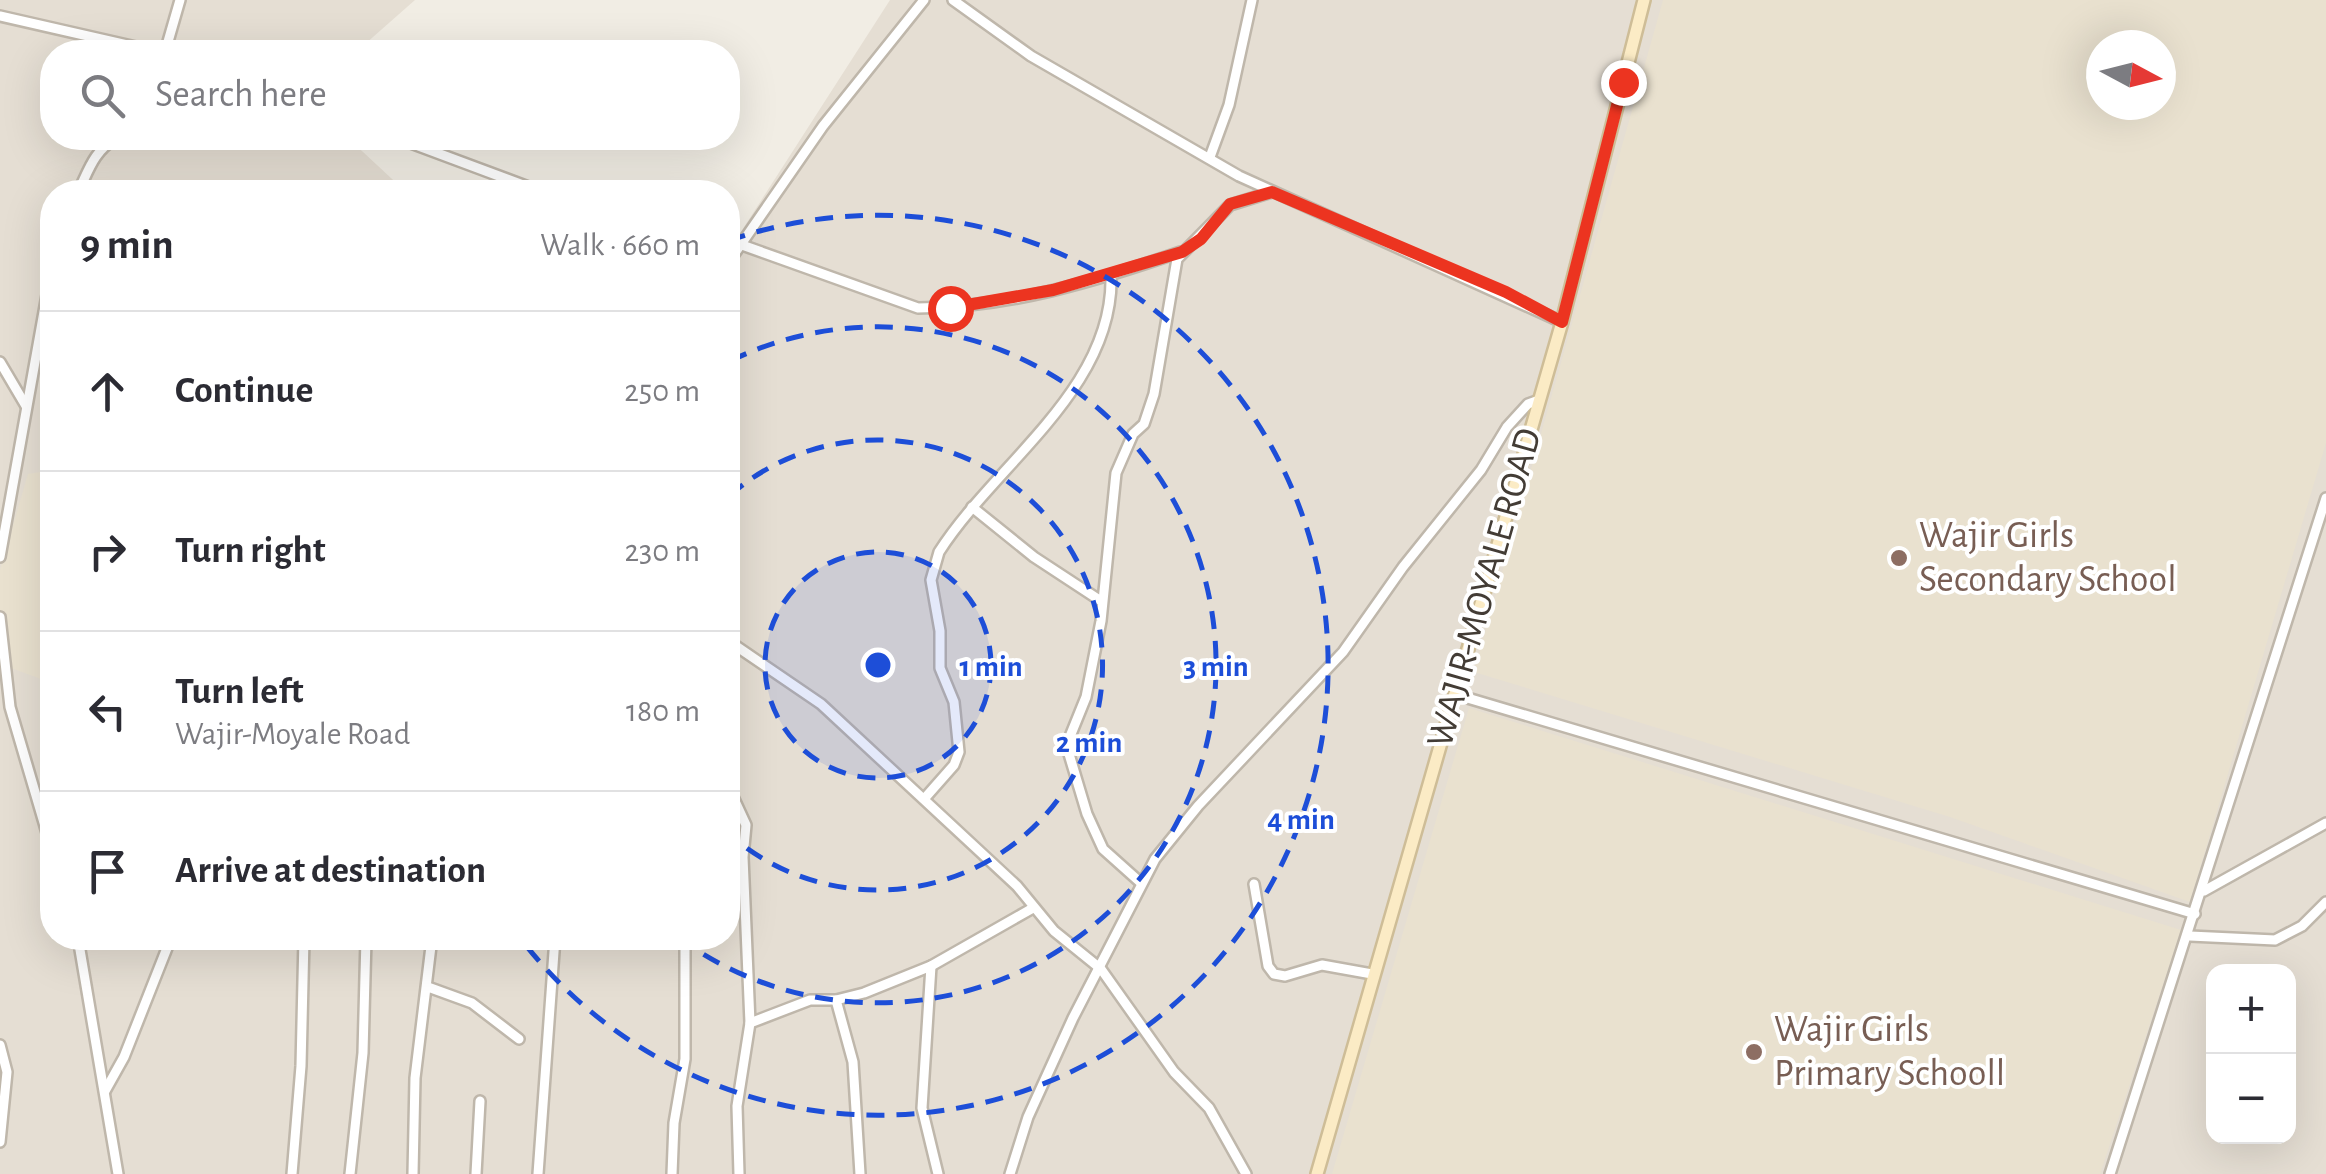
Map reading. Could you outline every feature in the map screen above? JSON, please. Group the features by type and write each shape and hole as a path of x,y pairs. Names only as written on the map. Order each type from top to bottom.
{"main road":[{"name":"WAJIR-MOYALE ROAD","path":"1317,1174 1562,322 1644,0"}],"street":[{"path":"166,40 180,0"},
{"path":"924,0 823,126 740,247 918,308 950,308 1111,276 1182,252 1201,239 1230,204 1272,192"},
{"path":"953,0 1032,56 1272,192 1506,292 1562,322"},
{"path":"1210,157 1229,105 1252,0"},
{"path":"0,16 108,40"},
{"path":"84,180 100,150"},
{"path":"428,150 510,180"},
{"path":"1142,882 1103,849 1087,814 1069,754 1069,739 1086,697 1116,473 1133,434 1144,424 1154,394 1175,266 1182,252"},
{"path":"924,800 954,766 959,742 954,702 940,668 940,631 931,580 938,552 1077,384 1106,332 1111,276"},
{"path":"0,557 19,470 40,331"},
{"path":"0,362 26,406"},
{"path":"1010,1174 1028,1116 1142,882 1198,806 1343,652 1481,470 1507,428 1528,404 1539,400"},
{"path":"2110,1174 2190,936 2326,498"},
{"path":"972,507 1034,556 1101,601"},
{"path":"0,617 10,707 40,809"},
{"path":"740,649 822,704 1101,969 1174,1072 1209,1108 1246,1174"},
{"path":"1454,694 2195,914"},
{"path":"739,1174 737,1106 750,1023 743,857 746,825 740,812"},
{"path":"2204,891 2326,822"},
{"path":"1254,884 1268,966 1274,974 1284,976 1322,965 1372,974"},
{"path":"2190,936 2275,940 2302,926 2326,902"},
{"path":"750,1023 810,1000 836,1000 931,966 1033,908"},
{"path":"80,950 118,1174"},
{"path":"105,1092 124,1058 166,950"},
{"path":"292,1174 301,1066 304,950"},
{"path":"350,1174 363,1053 366,950"},
{"path":"413,1174 415,1078 431,950"},
{"path":"538,1174 554,950"},
{"path":"672,1174 674,1123 686,1058 686,950"},
{"path":"931,966 922,1108 938,1174"},
{"path":"428,987 472,1003 519,1039"},
{"path":"836,1000 854,1062 860,1174"},
{"path":"0,1046 7,1072 0,1142"},
{"path":"476,1174 480,1101"}],"shaded area":[{"path":"0,0 415,0 370,40 40,40 40,150 361,150 393,180 40,180 40,950 740,950 740,233 890,0 2326,0 2326,1174 0,1174"},
{"name":"Wajir Girls Secondary School","path":"1663,0 2326,0 2326,443 2190,902 1950,817 1474,672"},
{"path":"40,472 40,679 11,668 0,613 0,570 28,474"},
{"name":"Wajir Girls Primary Schooll","path":"1469,708 2181,930 2100,1174 1332,1174"}],"place":[{"name":"Wajir Girls Secondary School","path":"1899,558"},
{"name":"Wajir Girls Primary Schooll","path":"1754,1052"}],"route":[{"path":"950,308 1053,290 1182,252 1201,239 1230,204 1272,192 1506,292 1562,322 1623,82"}]}
